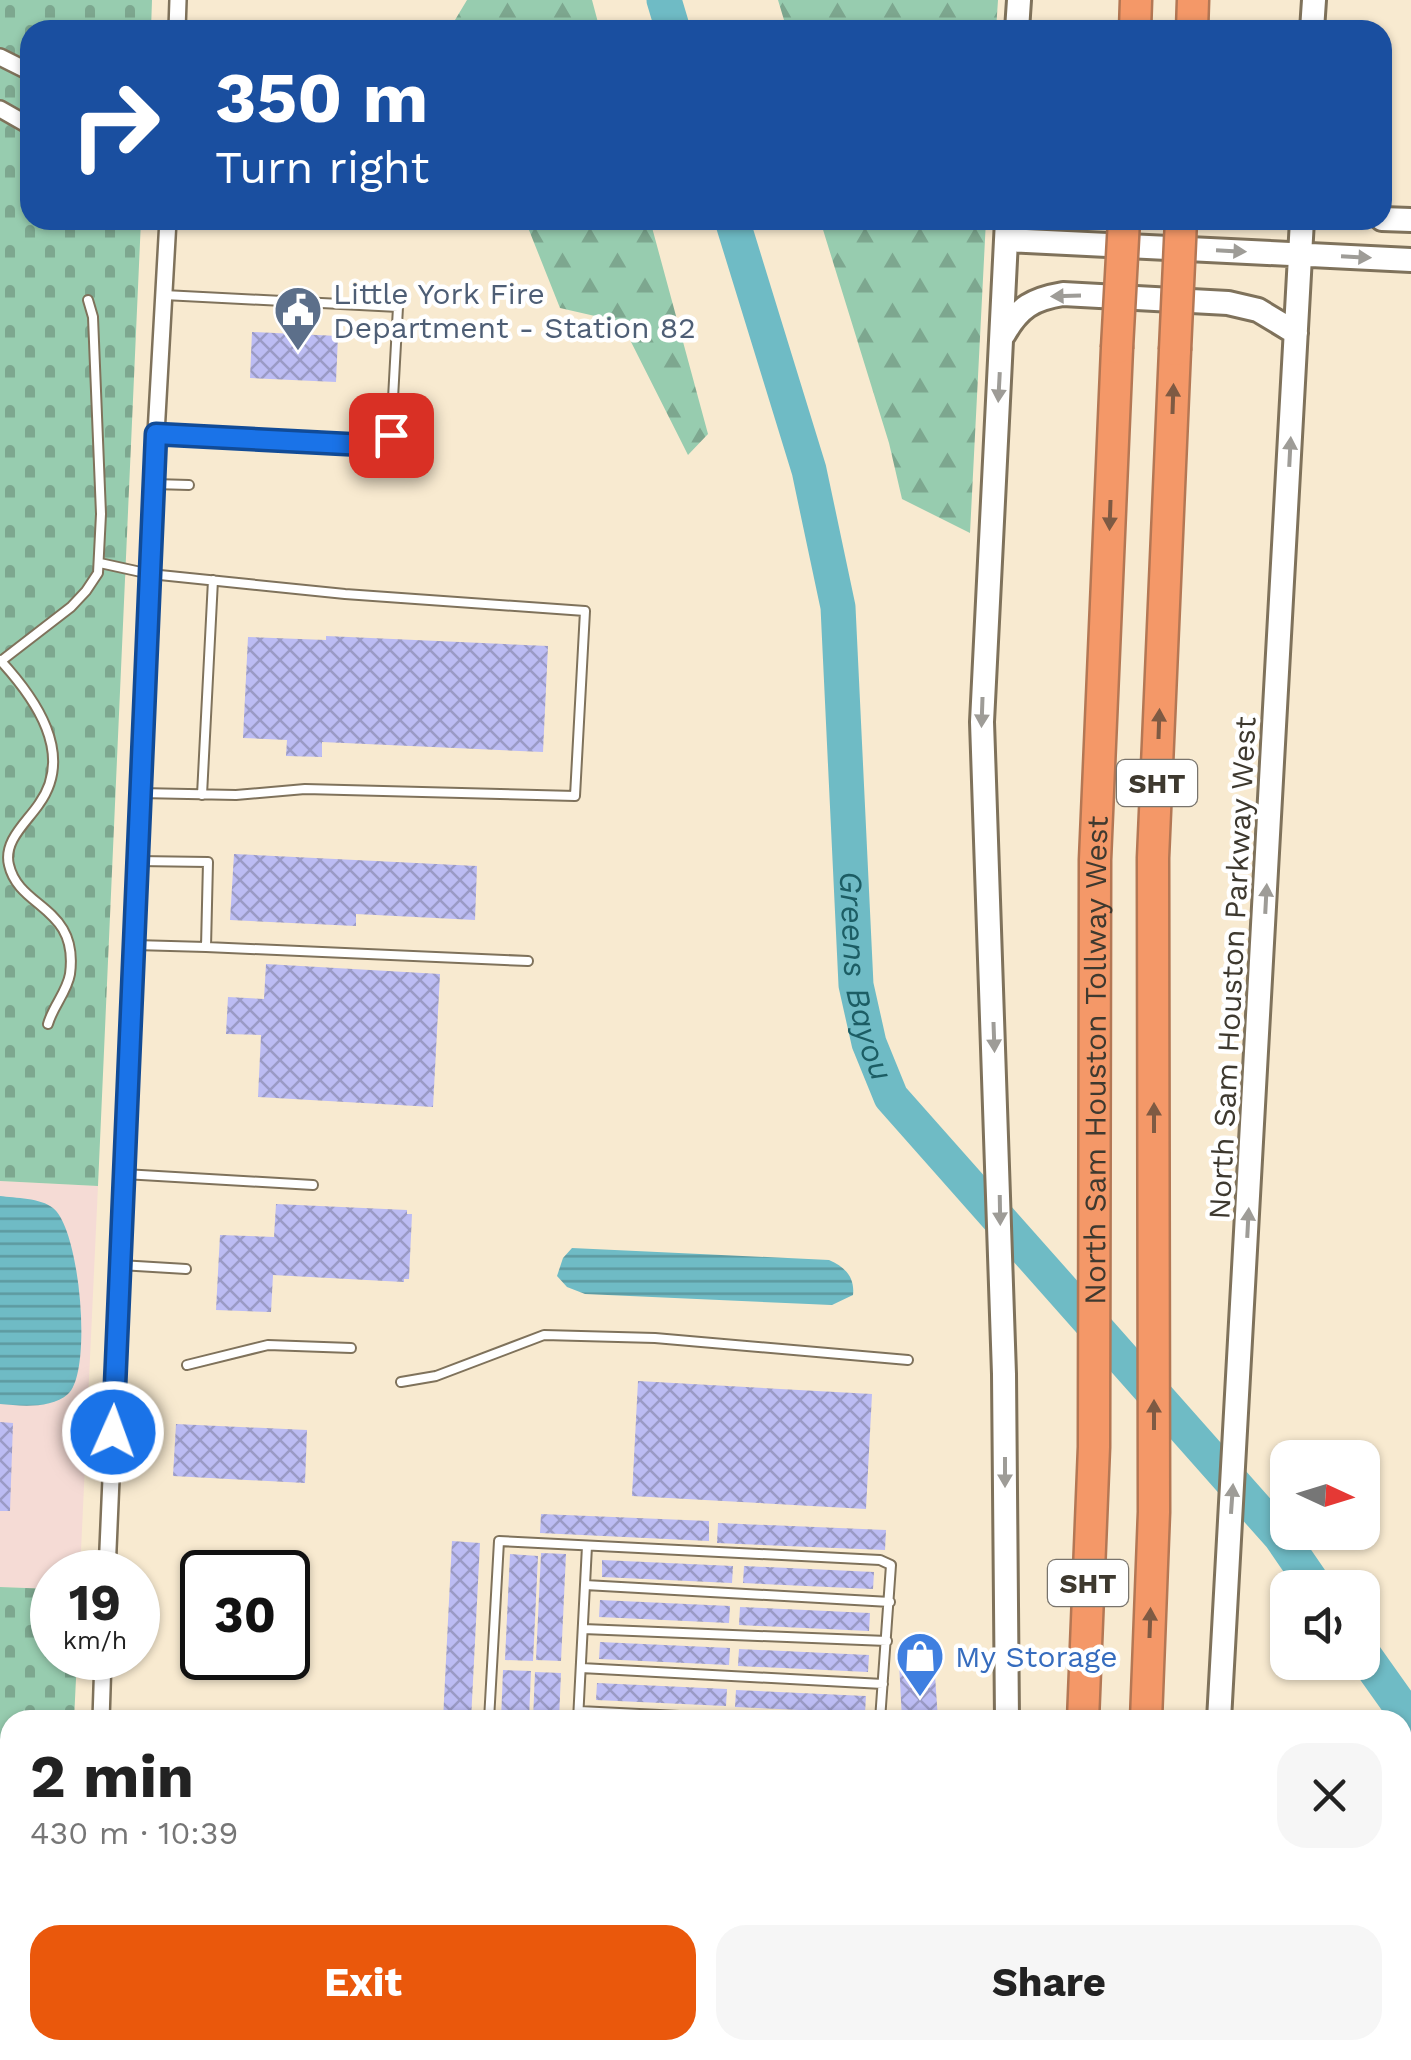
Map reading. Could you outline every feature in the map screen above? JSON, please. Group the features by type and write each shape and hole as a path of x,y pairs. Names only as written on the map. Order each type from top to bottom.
{"highway":[{"name":"North Sam Houston Tollway West","path":"1083,1710 1094,1447 1095,860 1123,230"},
{"name":"North Sam Houston Tollway West","path":"1146,1710 1154,1512 1154,858 1181,230"}],"main road":[{"path":"1007,1710 998,1113 982,722 1006,230 1411,260"},
{"name":"North Sam Houston Parkway West","path":"1220,1710 1301,230"},
{"path":"1001,340 1016,313 1036,299 1063,294 1228,303 1258,310 1296,333"}],"street":[{"path":"108,1550 167,230"},
{"path":"101,1710 103,1680"}],"lane":[{"path":"156,434 365,445 391,435 394,407 398,307 164,295"},
{"path":"48,1024 70,972 68,942 54,915 14,877 8,854 18,832 48,790 53,752 40,714 0,661 86,591 100,562 93,317 88,300"},
{"path":"154,484 189,485"},
{"path":"100,562 150,574 345,594 585,611 575,796 305,789 236,796 140,794"},
{"path":"202,795 213,580"},
{"path":"138,861 208,862 206,947"},
{"path":"134,945 528,961"},
{"path":"124,1174 313,1185"},
{"path":"120,1266 186,1269"},
{"path":"401,1382 436,1376 544,1335 655,1338 908,1360"},
{"path":"187,1365 268,1345 351,1348"},
{"path":"491,1710 499,1541 880,1560 893,1567 881,1710"},
{"path":"578,1710 587,1546"},
{"path":"585,1584 890,1602"},
{"path":"583,1629 886,1641"},
{"path":"580,1668 883,1684"}],"shaded area":[{"path":"0,1181 98,1186 81,1550 30,1550 30,1588 0,1587"}],"green space":[{"path":"0,0 152,0 151,20 20,20 20,230 141,230 98,1186 0,1181"},
{"path":"467,0 592,0 597,20 455,20"},
{"path":"778,0 998,0 997,20 784,20"},
{"path":"529,230 653,230 708,434 688,455 621,322 560,308"},
{"path":"823,230 985,230 970,533 902,499 889,443"},
{"path":"0,1587 30,1588 30,1680 76,1680 74,1710 0,1710"}],"water":[{"path":"0,1196 35,1200 53,1208 70,1242 80,1300 80,1358 76,1381 68,1394 45,1404 0,1404"},
{"path":"572,1248 829,1260 848,1273 853,1295 832,1305 585,1294 567,1287 557,1276 563,1258"}],"building":[{"path":"252,332 338,336 336,382 250,378"},
{"path":"326,636 548,646 543,752 322,742 322,757 286,756 287,740 243,738 248,637 326,640"},
{"path":"234,854 477,866 475,920 356,914 356,926 230,920"},
{"path":"266,964 440,974 433,1107 258,1097 261,1035 226,1034 228,997 264,999"},
{"path":"276,1204 407,1210 407,1214 412,1214 409,1279 404,1282 273,1275 271,1312 216,1310 220,1235 274,1237"},
{"path":"638,1381 872,1394 866,1509 632,1496"},
{"path":"0,1422 13,1423 10,1511 0,1511"},
{"path":"176,1424 307,1430 305,1483 173,1476"},
{"path":"541,1514 709,1521 709,1541 540,1533"},
{"path":"718,1523 886,1530 885,1550 717,1543"},
{"path":"452,1541 480,1543 472,1710 444,1710"},
{"path":"541,1553 566,1554 561,1661 536,1660"},
{"path":"510,1554 538,1556 533,1661 505,1660"},
{"path":"602,1560 733,1566 732,1583 602,1577"},
{"path":"744,1566 874,1572 873,1589 743,1583"},
{"path":"600,1600 730,1606 729,1623 599,1617"},
{"path":"740,1607 870,1613 869,1631 739,1625"},
{"path":"600,1642 730,1648 729,1665 599,1659"},
{"path":"739,1649 869,1655 868,1672 738,1666"},
{"path":"934,1660 937,1710 901,1710 899,1662"},
{"path":"503,1670 531,1671 529,1710 501,1710"},
{"path":"535,1672 561,1673 559,1710 533,1710"},
{"path":"597,1683 727,1689 726,1706 596,1700"},
{"path":"736,1690 866,1696 865,1710 735,1707"}],"waterway":[{"name":"Greens Bayou","path":"664,0 670,20"},
{"name":"Greens Bayou","path":"735,230 809,470 838,607 856,985 869,1043 891,1097 1281,1537 1304,1570"},
{"name":"Greens Bayou","path":"1380,1677 1403,1710"}],"place":[{"name":"Little York Fire Department - Station 82","path":"298,352"},
{"name":"My Storage","path":"920,1698"}],"route":[{"path":"113,1432 156,434 365,445 391,435"}]}
